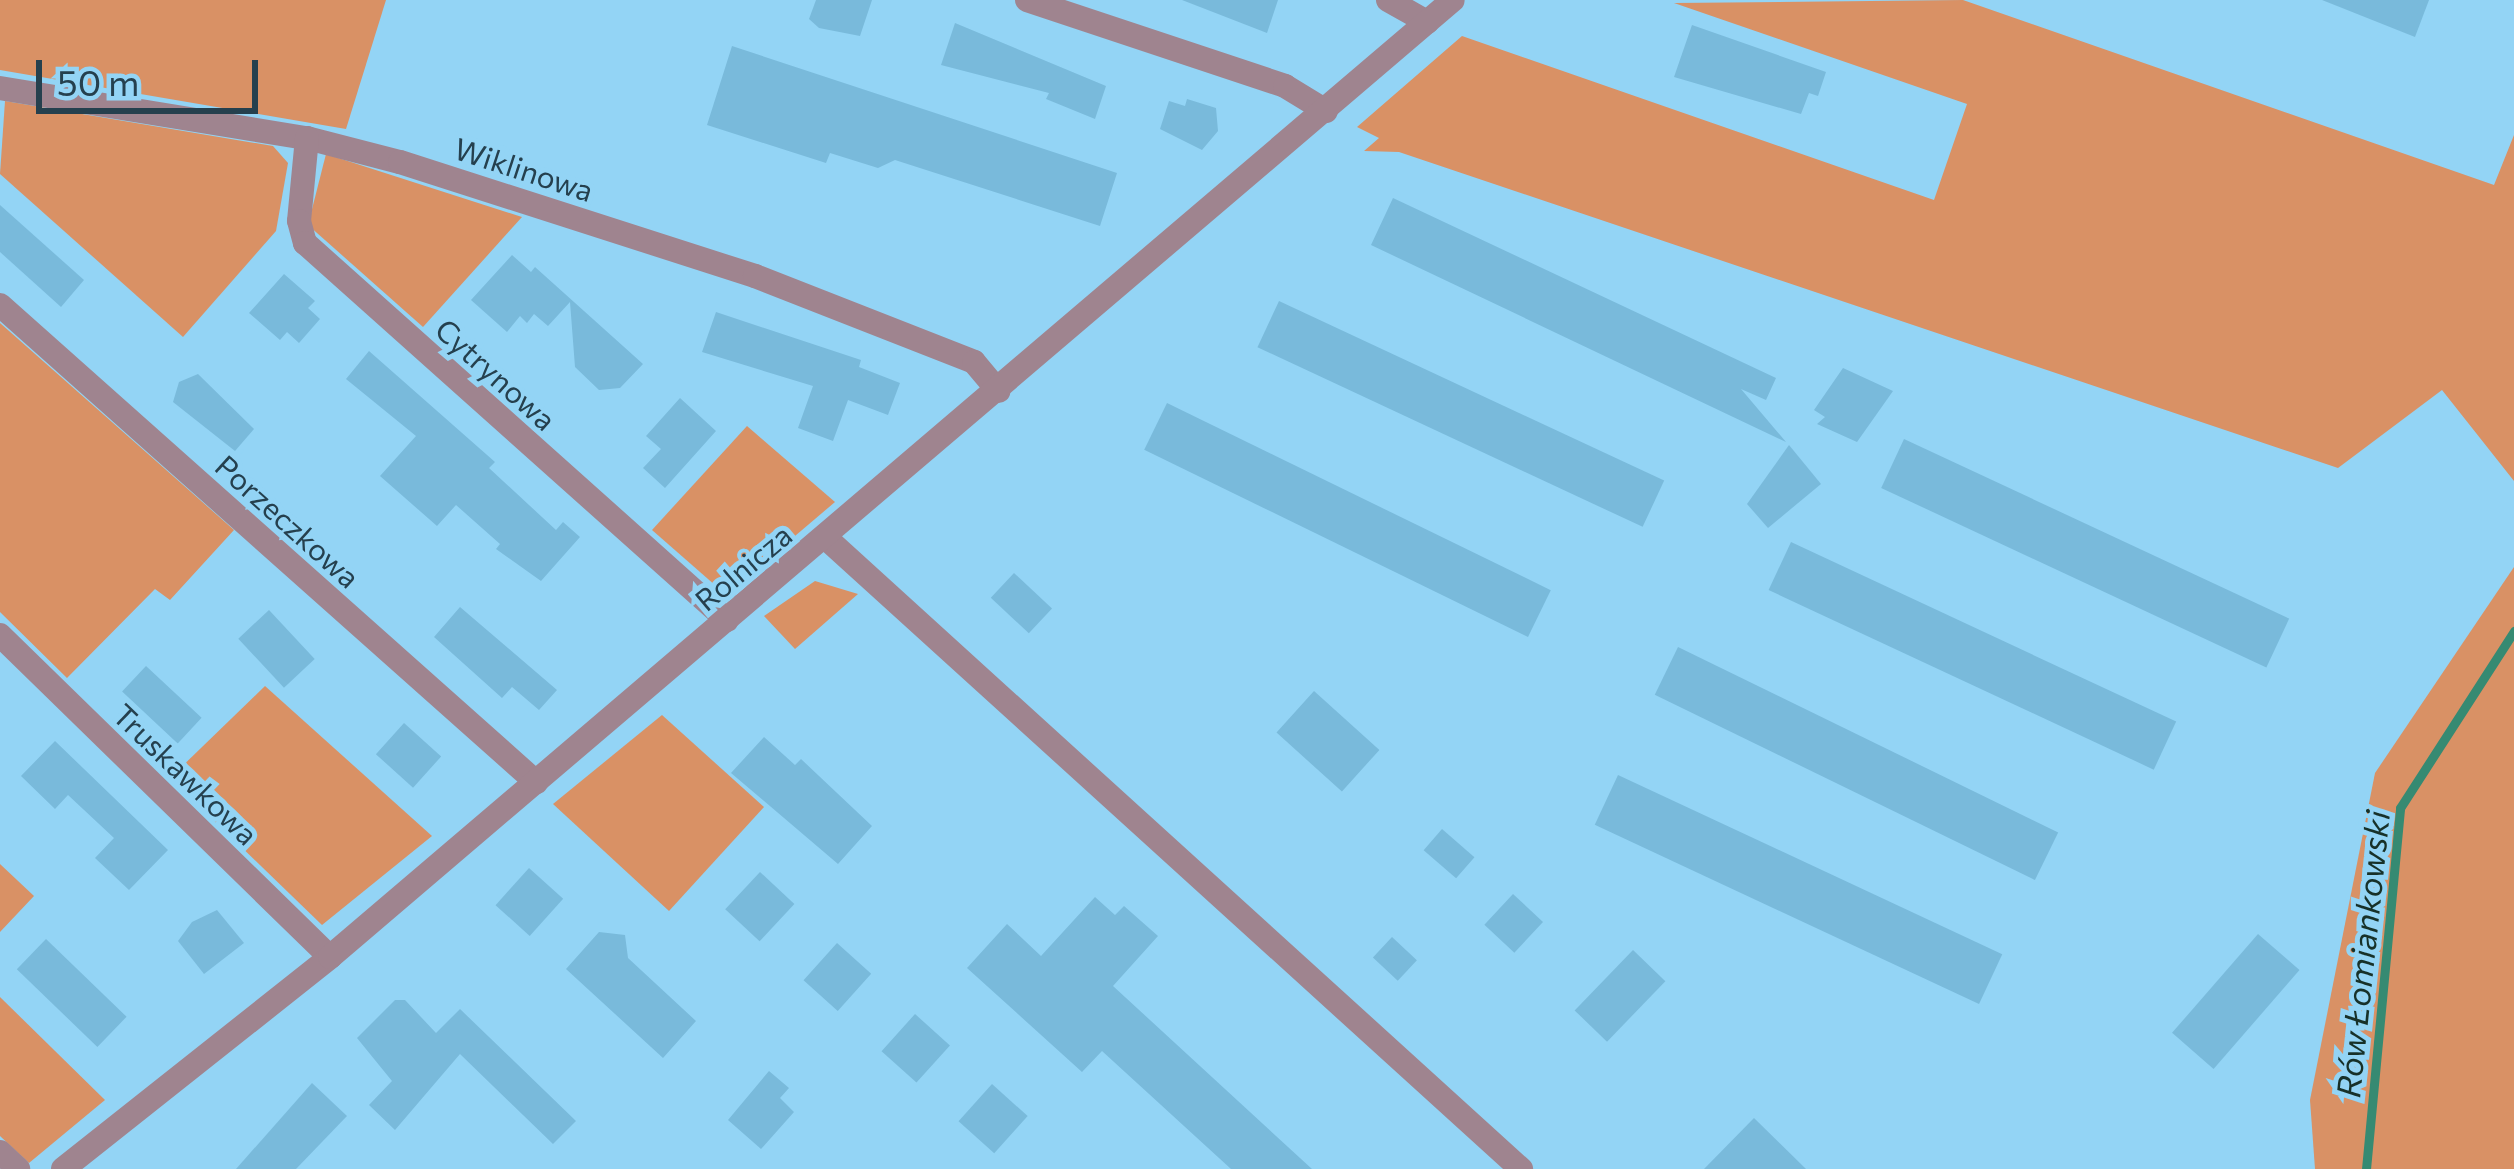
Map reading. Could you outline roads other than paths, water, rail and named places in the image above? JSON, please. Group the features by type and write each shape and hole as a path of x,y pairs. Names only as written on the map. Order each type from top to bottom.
{"street":[{"path":"1027,0 1285,86 1326,111"},
{"path":"1388,0 1427,22"},
{"name":"Rolnicza","path":"63,1169 330,956 1453,0"},
{"name":"Wiklinowa","path":"0,88 307,138 755,276 974,362 998,392"},
{"name":"Cytrynowa","path":"307,138 298,221 305,243 727,620"},
{"name":"Porzeczkowa","path":"0,305 536,782"},
{"path":"826,538 1521,1169"},
{"name":"Truskawkowa","path":"0,635 330,956"},
{"path":"0,1152 18,1169"}],"waterway":[{"name":"Rów Łomiankowski","path":"2366,1169 2400,808 2514,631"}]}
